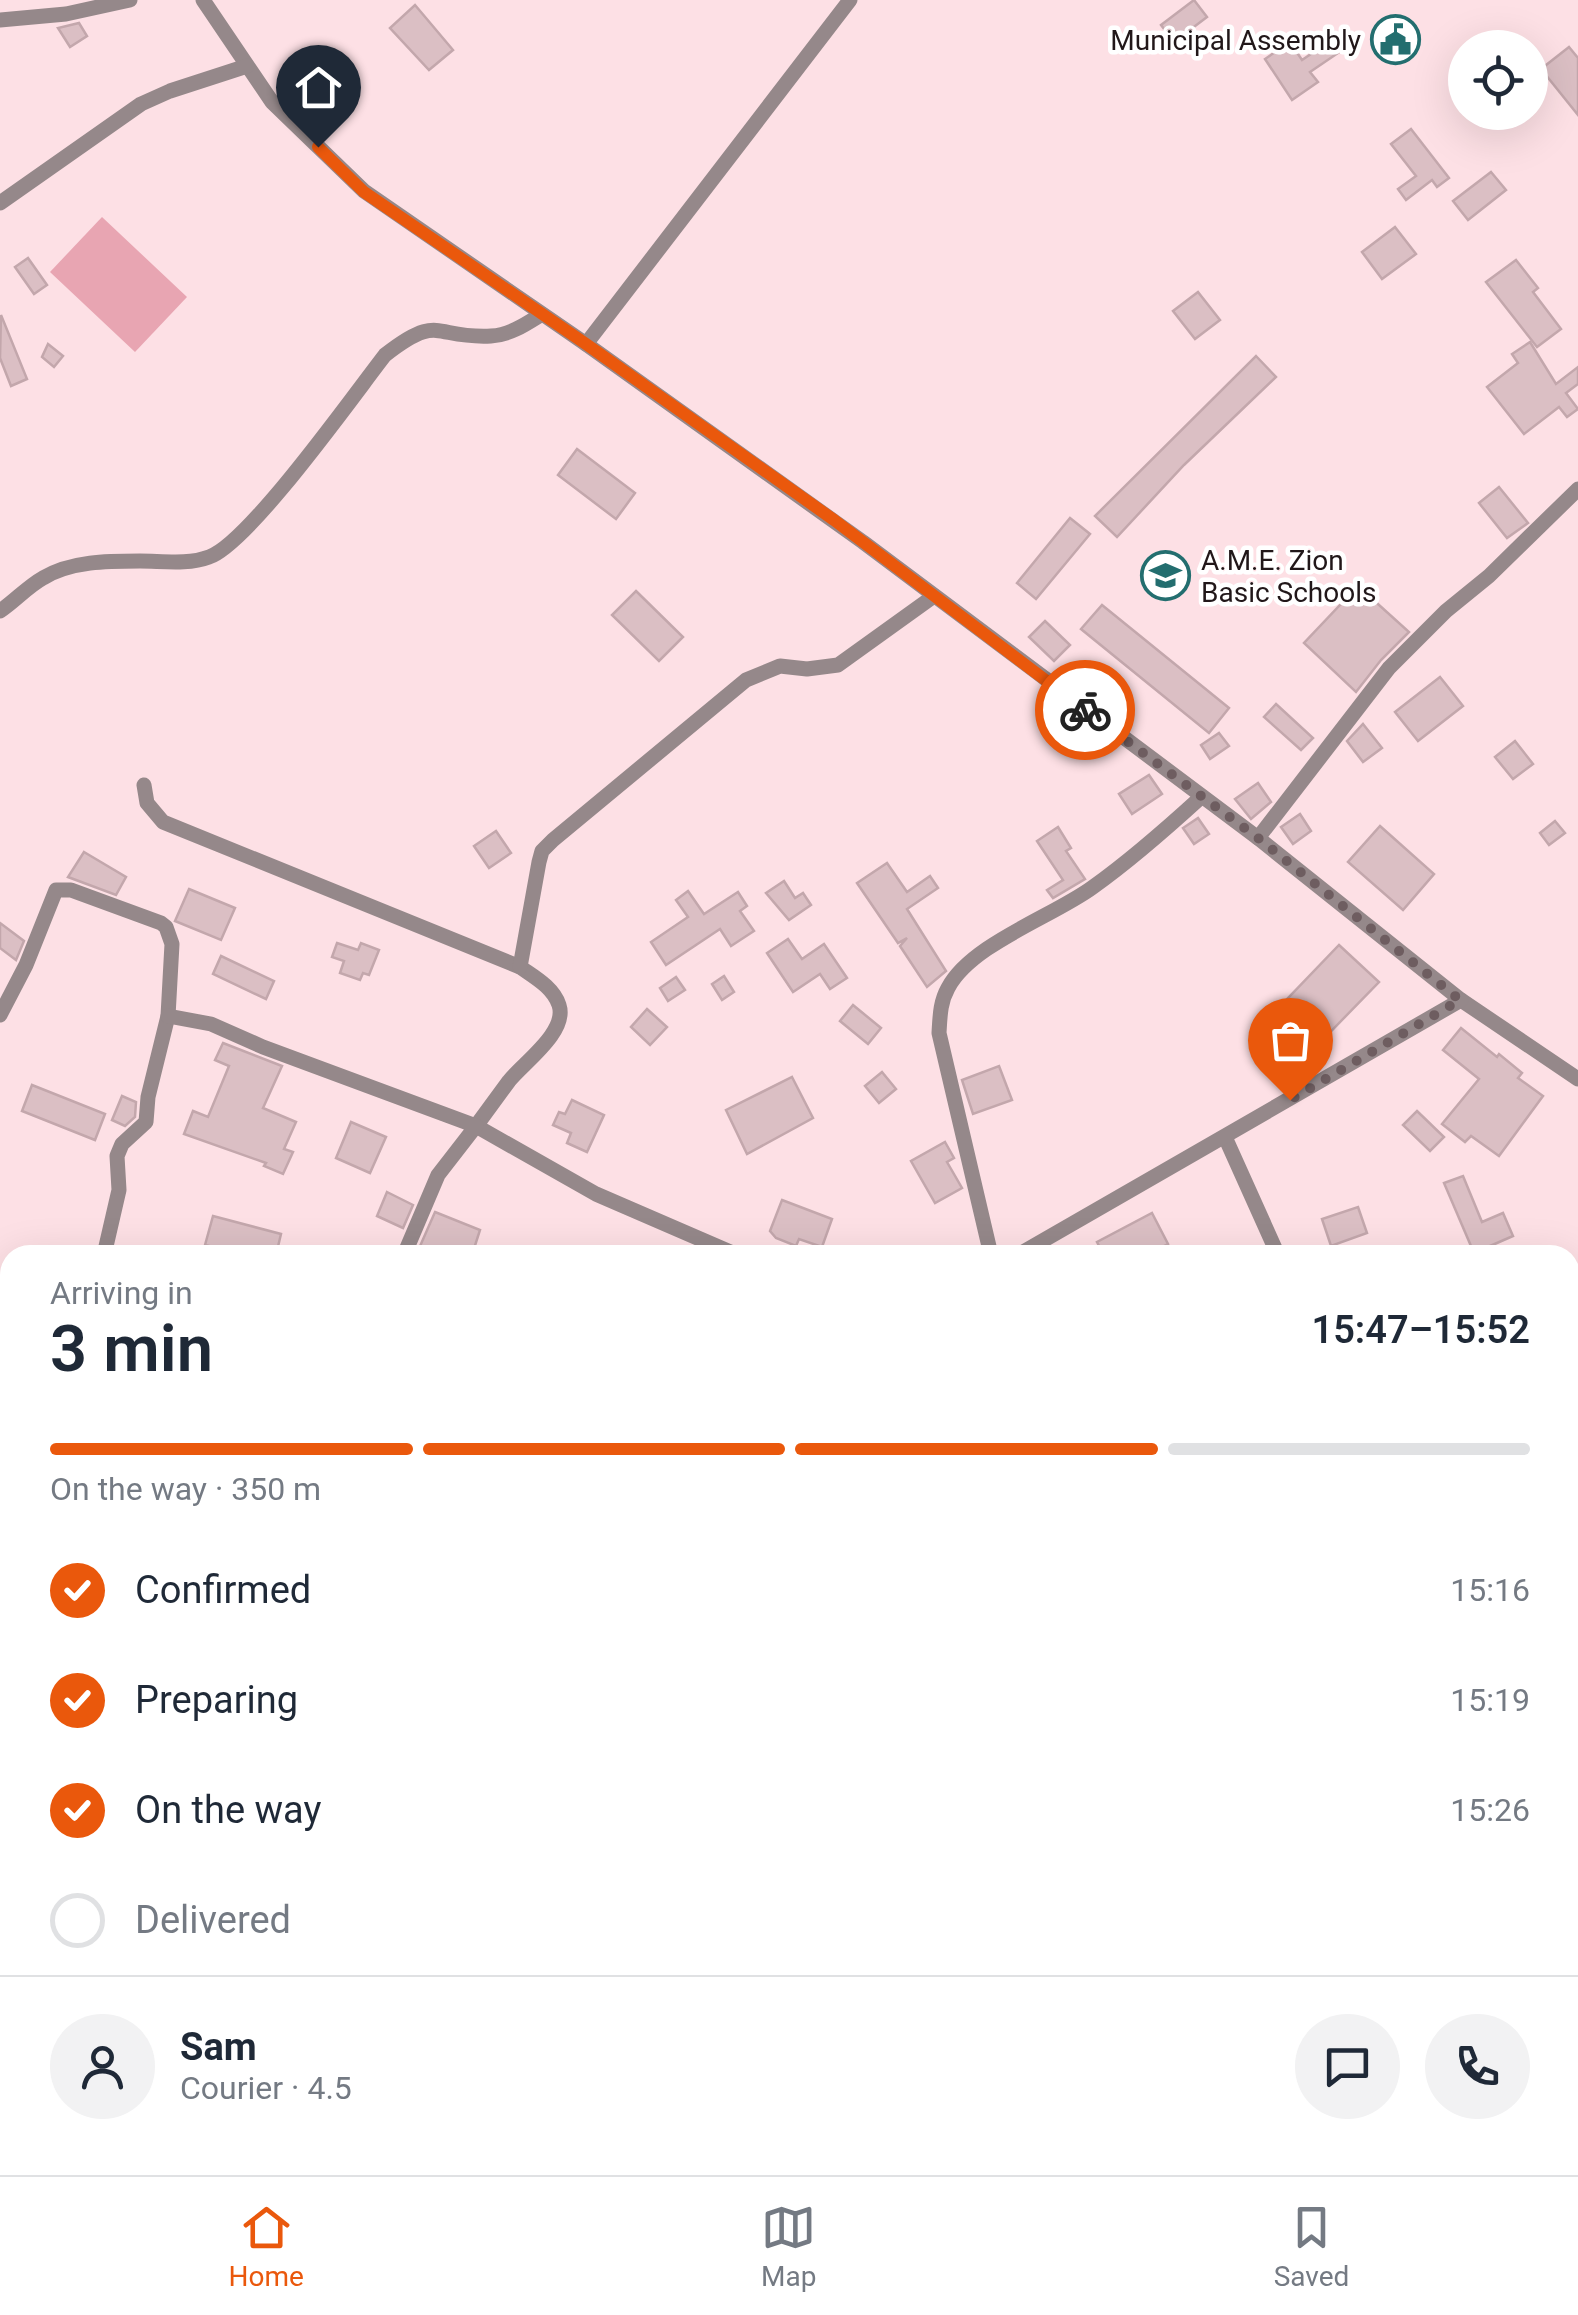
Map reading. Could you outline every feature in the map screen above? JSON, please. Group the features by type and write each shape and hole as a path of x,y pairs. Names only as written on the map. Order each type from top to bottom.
{"street":[{"path":"0,20 66,14 130,0"},
{"path":"203,0 272,102 364,192 586,344 934,596 1258,838 1460,1000 1578,1079"},
{"path":"586,344 850,0"},
{"path":"0,203 141,104 247,66"},
{"path":"0,611 44,577 75,566 113,561 183,562 206,559 220,552 252,523 385,355 410,335 438,328 491,336 512,332 542,314"},
{"path":"1258,838 1389,668 1578,489"},
{"path":"520,967 539,862 542,851 553,840 746,680 780,666 806,670 838,665 934,596"},
{"path":"144,785 147,803 164,822 520,967 550,989 560,1007 559,1022 540,1050 512,1077 428,1193 408,1245"},
{"path":"989,1245 939,1033 940,1007 948,986 961,970 994,944 1090,890 1200,798"},
{"path":"0,1015 26,965 52,894 61,888 166,927 172,944 168,1016 148,1097 146,1122 122,1144 117,1156 119,1190 106,1245"},
{"path":"1035,1245 1460,1000"},
{"path":"168,1016 211,1024 263,1048 476,1126 596,1194 714,1245"},
{"path":"1224,1136 1273,1245"}],"shaded area":[{"path":"102,217 187,297 135,352 50,272"}],"building":[{"path":"1194,0 1207,17 1174,42 1161,25"},
{"path":"415,5 453,50 429,70 390,28"},
{"path":"79,23 87,36 70,47 58,28"},
{"path":"1333,39 1341,51 1310,72 1318,82 1292,100 1265,59 1290,42 1302,60"},
{"path":"1569,47 1578,58 1578,115 1548,78 1548,64"},
{"path":"1411,129 1449,178 1437,187 1432,180 1406,200 1398,189 1416,176 1391,144"},
{"path":"1491,172 1506,190 1468,220 1453,201"},
{"path":"1395,227 1416,254 1382,279 1362,252"},
{"path":"28,258 47,285 34,294 15,267"},
{"path":"1516,260 1538,288 1533,292 1561,329 1537,347 1486,282"},
{"path":"1198,292 1220,320 1195,339 1173,311"},
{"path":"1,315 27,379 11,386 0,358"},
{"path":"1530,342 1556,384 1578,367 1578,384 1566,393 1578,409 1567,417 1559,407 1524,434 1487,387 1518,363 1512,354"},
{"path":"48,344 63,356 54,367 42,357"},
{"path":"1256,356 1276,377 1184,465 1117,537 1095,516"},
{"path":"577,449 635,493 616,519 558,475"},
{"path":"1499,487 1528,523 1507,538 1479,503"},
{"path":"1070,518 1090,534 1036,599 1017,583"},
{"path":"1358,586 1409,632 1356,692 1304,643"},
{"path":"636,591 683,637 659,661 612,615"},
{"path":"1102,605 1229,708 1209,733 1081,629"},
{"path":"1045,621 1070,645 1054,661 1029,637"},
{"path":"1440,677 1463,706 1418,741 1395,712"},
{"path":"1276,704 1313,738 1301,750 1264,717"},
{"path":"1363,724 1382,748 1363,762 1347,741"},
{"path":"1219,733 1229,746 1210,759 1201,745"},
{"path":"1515,741 1533,764 1513,779 1495,757"},
{"path":"1149,775 1162,794 1132,814 1119,794"},
{"path":"1258,783 1271,802 1251,819 1235,799"},
{"path":"1300,814 1311,831 1293,844 1281,827"},
{"path":"1198,818 1209,834 1194,844 1183,828"},
{"path":"1555,821 1565,833 1549,845 1540,833"},
{"path":"1380,826 1434,874 1403,910 1348,862"},
{"path":"1058,827 1071,848 1066,851 1085,879 1053,898 1047,890 1063,880 1037,841"},
{"path":"496,831 511,853 489,868 474,846"},
{"path":"84,852 126,877 116,895 68,877"},
{"path":"887,863 907,892 930,876 938,888 907,909 946,971 927,987 900,946 907,938 898,943 857,883"},
{"path":"784,881 795,898 803,893 811,905 789,920 766,893"},
{"path":"189,889 235,908 221,940 175,921"},
{"path":"688,891 704,914 738,892 747,906 740,911 754,931 731,946 720,929 666,965 651,942 688,917 676,900"},
{"path":"0,923 24,941 16,960 0,948"},
{"path":"788,939 802,959 824,944 847,978 830,989 820,974 793,992 767,953"},
{"path":"337,943 358,950 361,943 379,950 369,975 363,973 360,980 340,973 344,961 332,957"},
{"path":"1339,945 1379,982 1305,1058 1266,1021"},
{"path":"221,956 274,981 266,999 213,974"},
{"path":"724,976 734,992 722,1000 712,984"},
{"path":"676,977 685,990 668,1001 660,988"},
{"path":"853,1005 881,1028 868,1044 840,1021"},
{"path":"647,1009 667,1027 650,1045 631,1027"},
{"path":"1461,1028 1522,1073 1518,1078 1543,1096 1499,1156 1471,1136 1465,1142 1442,1124 1479,1079 1443,1050"},
{"path":"223,1043 282,1066 263,1108 296,1122 284,1149 293,1152 283,1174 264,1166 266,1163 184,1134 193,1111 208,1117 229,1066 215,1060"},
{"path":"999,1066 1012,1100 973,1114 962,1080"},
{"path":"882,1072 896,1089 879,1103 865,1086"},
{"path":"792,1077 813,1118 747,1154 726,1110"},
{"path":"32,1085 105,1114 95,1140 22,1111"},
{"path":"122,1096 136,1102 135,1117 125,1126 112,1120"},
{"path":"572,1100 604,1115 587,1152 567,1143 571,1133 553,1125 559,1112 565,1114"},
{"path":"1417,1111 1444,1137 1430,1151 1403,1125"},
{"path":"351,1122 386,1137 370,1173 336,1158"},
{"path":"945,1142 954,1158 947,1162 962,1188 935,1203 911,1161"},
{"path":"1463,1176 1482,1222 1503,1213 1513,1236 1492,1245 1471,1245 1444,1183"},
{"path":"387,1192 413,1205 403,1228 377,1216"},
{"path":"782,1200 832,1219 823,1245 799,1239 794,1245 770,1231"},
{"path":"1358,1207 1367,1233 1331,1245 1322,1219"},
{"path":"435,1212 480,1230 475,1245 421,1245"},
{"path":"1152,1213 1168,1244 1099,1245 1097,1242"},
{"path":"213,1216 281,1234 278,1245 205,1245"}],"way so far":[{"path":"1085,710 1258,838 1460,1000 1290,1100"}],"place":[{"name":"Municipal Assembly","path":"1396,40"},
{"name":"A.M.E. Zion Basic Schools","path":"1166,576"}],"route":[{"path":"318,147 364,192 834,520 1085,710"}]}
